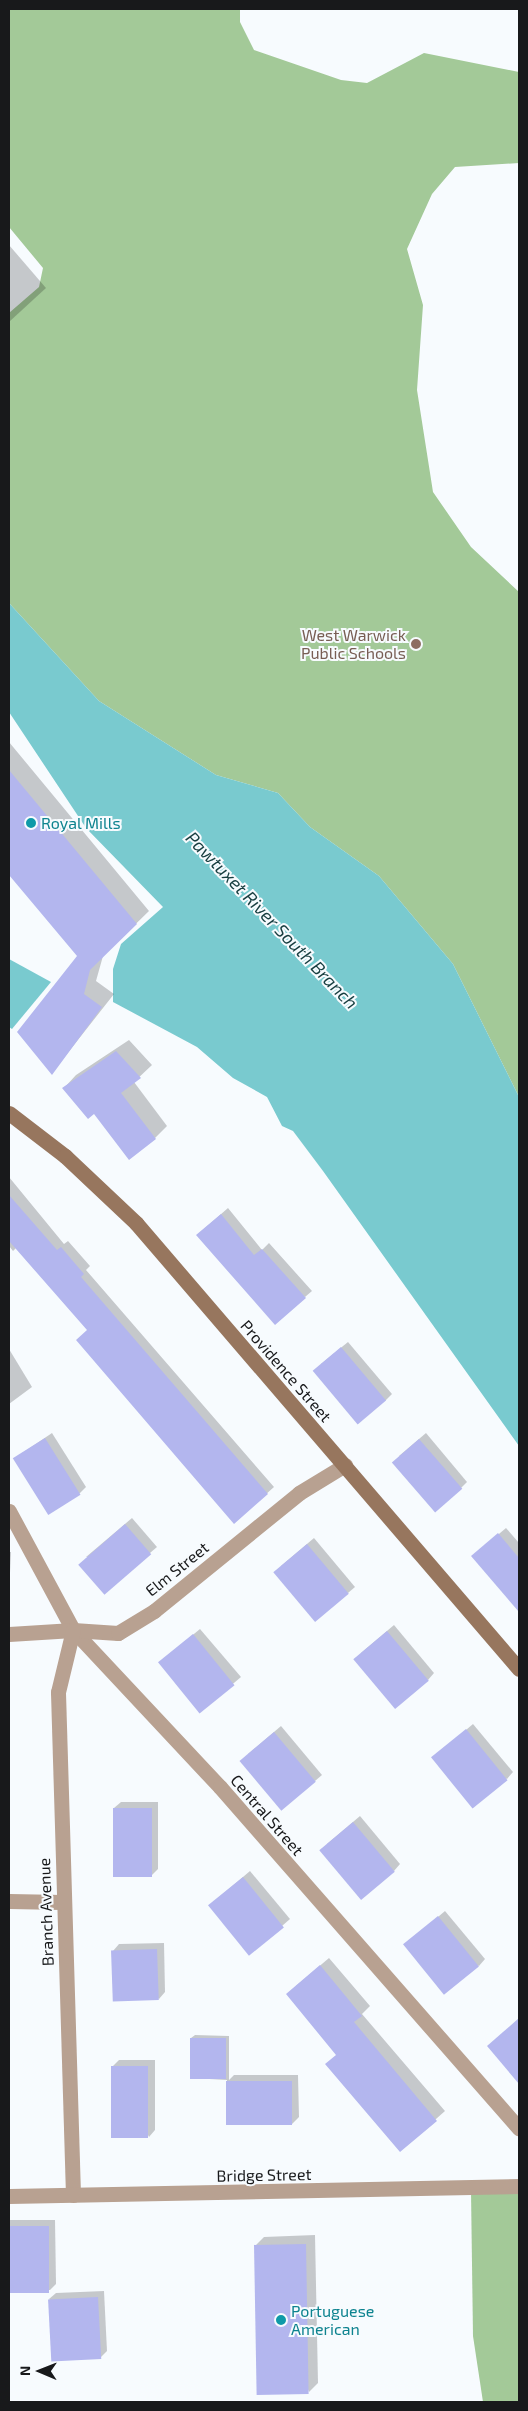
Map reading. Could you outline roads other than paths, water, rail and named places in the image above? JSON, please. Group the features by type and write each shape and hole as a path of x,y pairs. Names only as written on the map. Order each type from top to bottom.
{"main road":[{"name":"Providence Street","path":"9,1113 65,1156 136,1223 519,1669"}],"street":[{"name":"Elm Street","path":"9,1634 73,1630 118,1633 154,1611 299,1493 345,1465"},
{"name":"Central Street","path":"9,1511 73,1630 220,1787 519,2128"},
{"name":"Branch Avenue","path":"73,1630 58,1692 62,1902 73,2195"},
{"path":"9,1901 62,1902"},
{"name":"Bridge Street","path":"9,2196 519,2186"}],"water":[{"name":"Pawtuxet River South Branch","path":"9,603 99,701 216,775 278,793 310,827 379,876 453,964 519,1097 519,1446 323,1171 293,1131 282,1126 267,1097 233,1078 197,1047 113,1002 113,969 121,944 163,907 86,828 9,712"},
{"path":"9,959 51,982 12,1029 9,1027"}],"place":[{"name":"West Warwick Public Schools","path":"416,644"},
{"name":"Royal Mills","path":"31,823"},
{"name":"Portuguese American","path":"281,2320"}]}
